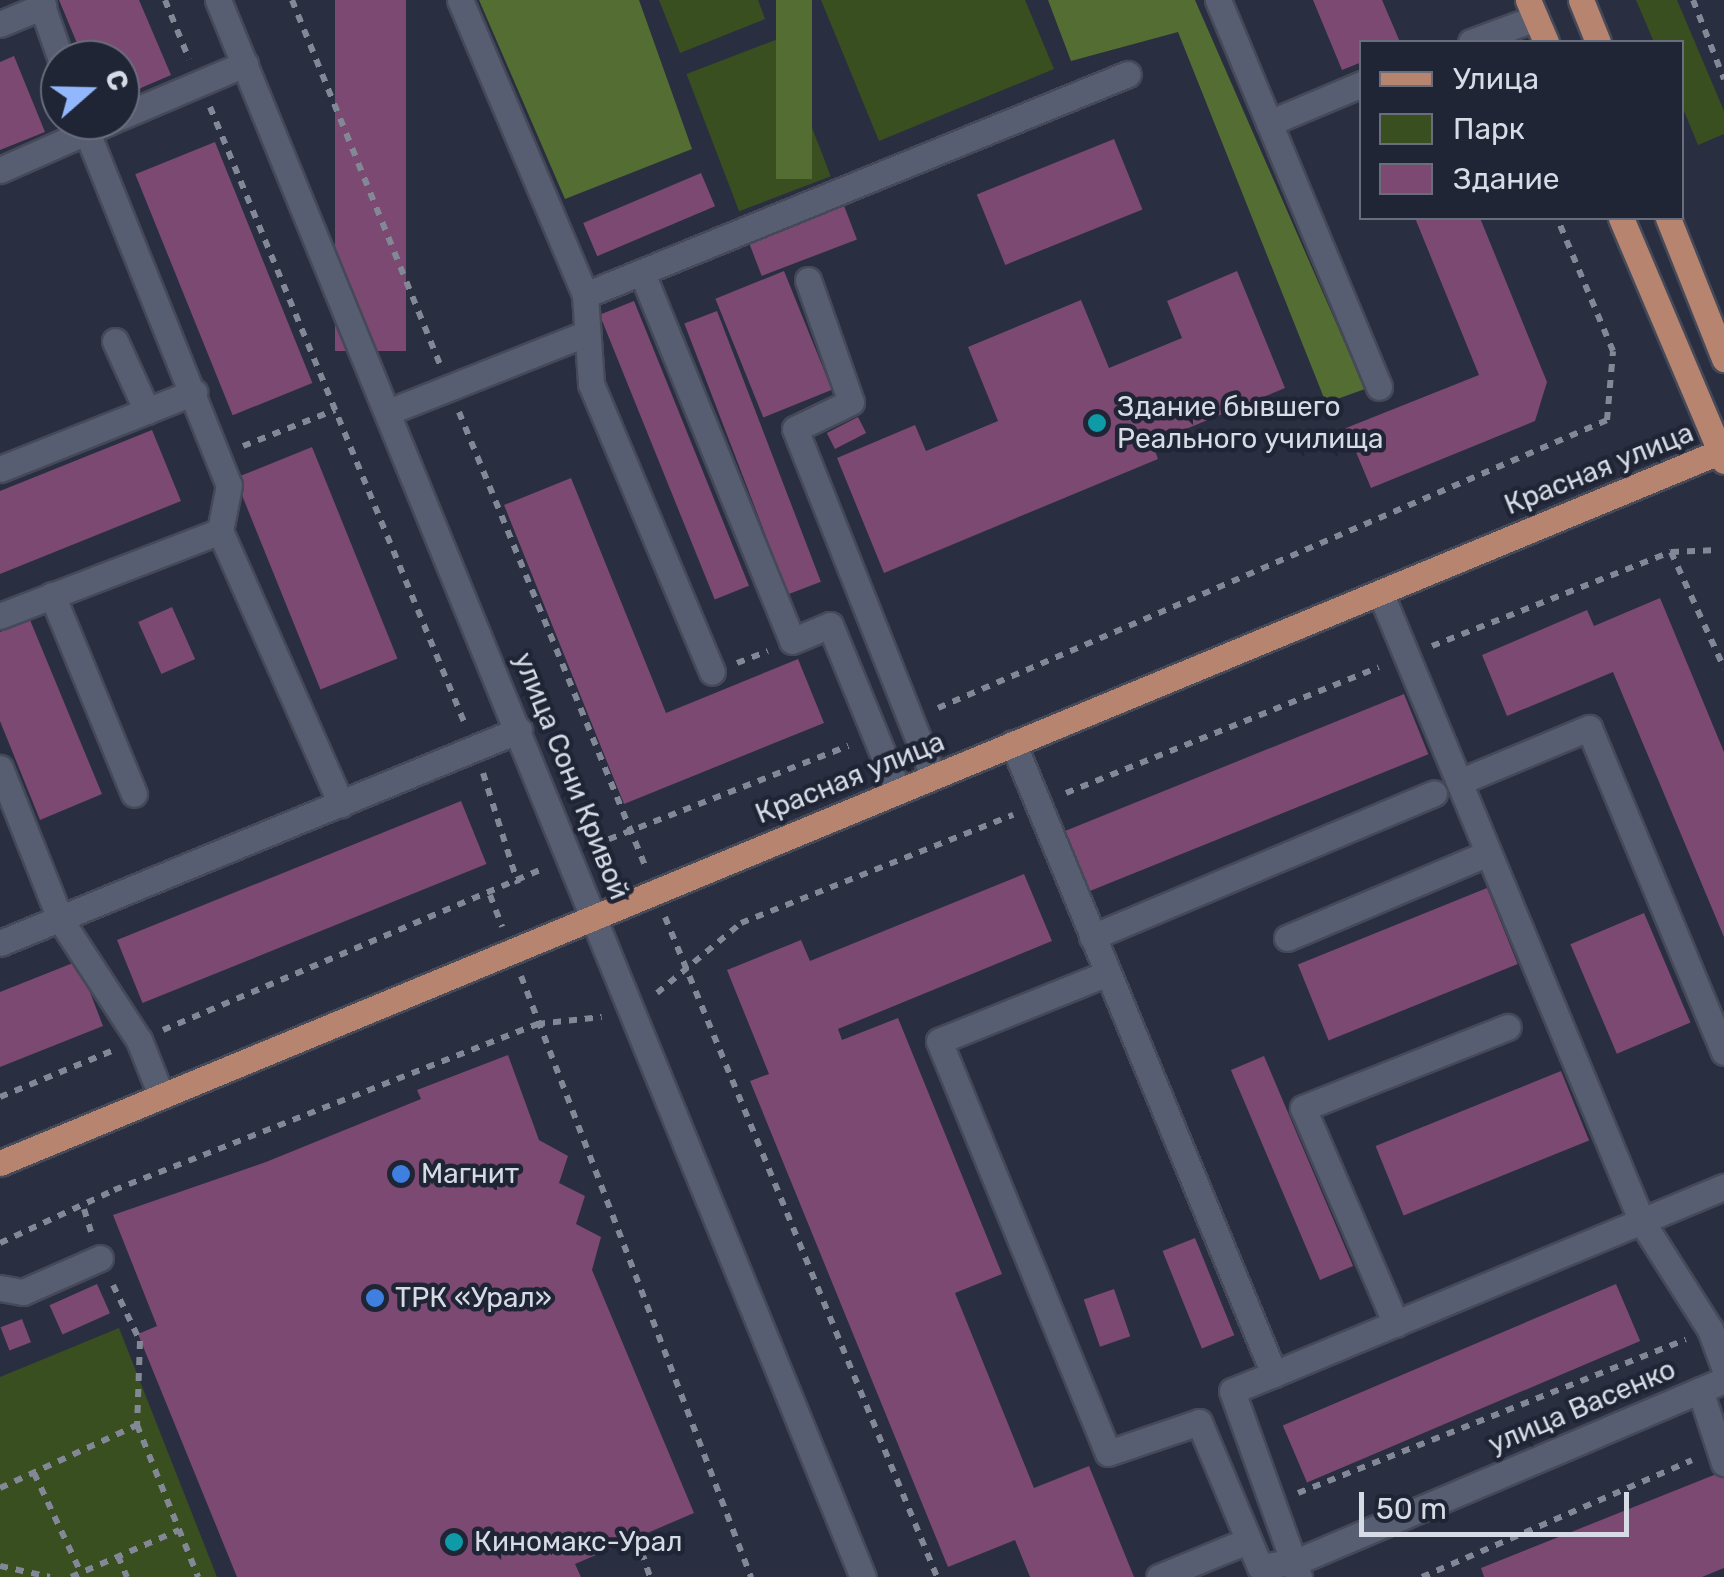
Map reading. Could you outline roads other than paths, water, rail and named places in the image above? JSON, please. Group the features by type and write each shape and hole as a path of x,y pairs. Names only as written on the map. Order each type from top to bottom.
{"main road":[{"path":"1582,0 1597,40"},
{"path":"1532,9 1545,40"},
{"path":"1621,220 1723,454"},
{"path":"1669,220 1724,359"},
{"name":"Красная улица","path":"0,1163 1723,454"}],"street":[{"name":"улица Сони Кривой","path":"218,0 520,730 863,1577"},
{"path":"460,0 585,296 584,334 591,384 712,672"},
{"path":"1218,0 1379,387"},
{"path":"0,24 42,3 54,40"},
{"path":"1474,40 1532,9"},
{"path":"140,108 244,64"},
{"path":"585,296 1128,74"},
{"path":"1269,123 1359,85"},
{"path":"0,170 57,140"},
{"path":"90,140 229,485 220,531 341,804"},
{"path":"642,273 792,641 830,625 898,791"},
{"path":"808,280 851,402 795,428 933,776"},
{"path":"388,412 584,334"},
{"path":"115,340 147,411"},
{"path":"0,470 194,392"},
{"path":"0,616 220,531"},
{"path":"1380,592 1642,1222 1710,1329 1724,1367"},
{"path":"52,596 134,794"},
{"path":"1459,782 1589,728 1724,1052"},
{"path":"0,943 520,730"},
{"path":"1013,744 1274,1374"},
{"path":"0,768 60,920 138,1040 161,1095"},
{"path":"1092,937 1434,792"},
{"path":"1287,938 1488,853"},
{"path":"1108,973 939,1041 1108,1453 1199,1422 1255,1572"},
{"path":"1396,1324 1303,1108 1508,1027"},
{"path":"1299,1569 1232,1391 1724,1188"},
{"path":"0,1288 23,1292 100,1258"},
{"name":"улица Васенко","path":"1255,1572 1299,1569 1724,1380"},
{"path":"1700,1390 1724,1463"},
{"path":"1159,1577 1237,1546"}],"place":[{"name":"Здание бывшего Реального училища","path":"1097,423"},
{"name":"Магнит","path":"401,1174"},
{"name":"ТРК «Урал»","path":"375,1298"},
{"name":"Киномакс-Урал","path":"454,1542"}]}
